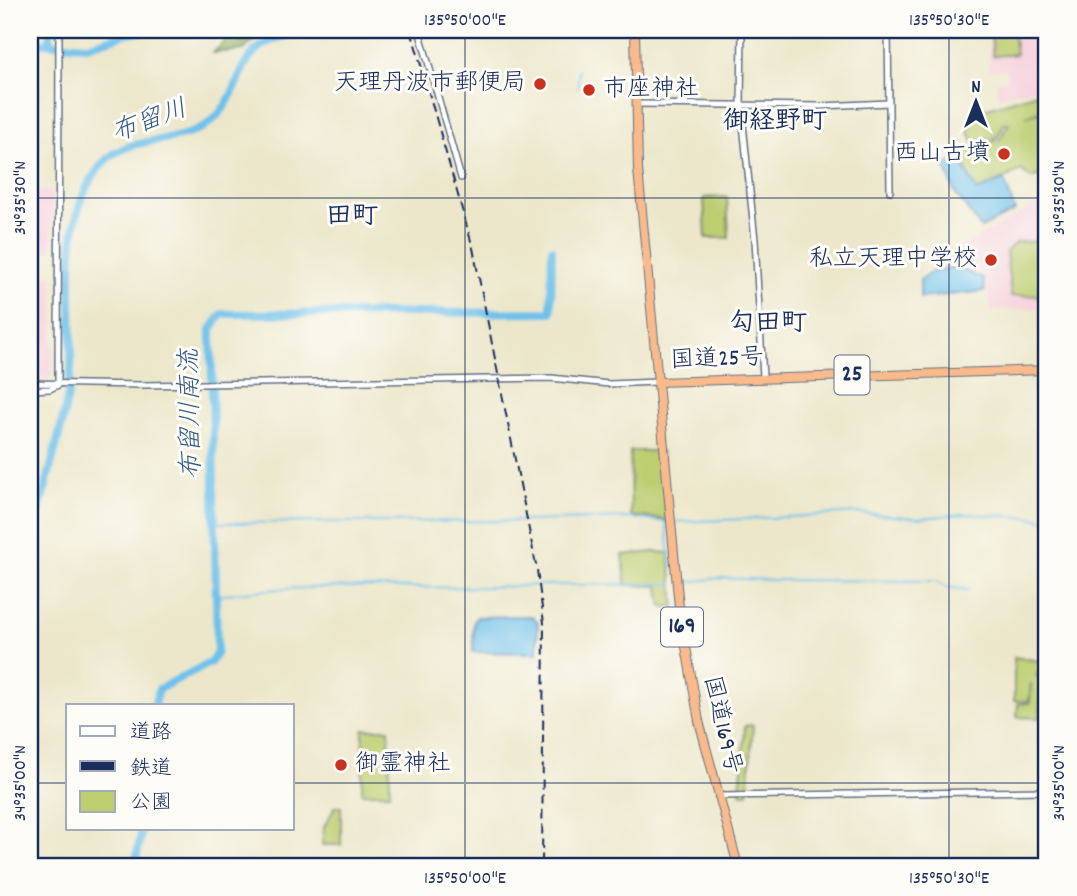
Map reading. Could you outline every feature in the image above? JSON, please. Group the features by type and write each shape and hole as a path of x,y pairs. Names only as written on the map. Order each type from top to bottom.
{"highway":[{"name":"国道25号","path":"635,30 638,169 657,382 1047,370"},
{"name":"国道169号","path":"657,382 670,525 687,661 718,796 738,866"}],"street":[{"path":"59,30 59,385"},
{"path":"419,30 461,178"},
{"path":"742,30 741,105 755,240 763,377"},
{"path":"888,30 890,191"},
{"path":"637,104 889,103"},
{"path":"30,383 75,385 538,378 609,384 657,382"},
{"path":"30,390 50,389 59,385"},
{"path":"718,796 1047,791"}],"shaded area":[{"path":"989,30 1043,30 1047,50 1047,87 998,96 997,81 1008,79 1006,69 989,71"},
{"path":"30,189 53,192 52,250 34,251 34,276 53,276 53,375 50,378 30,379"},
{"name":"私立天理中学校","path":"1047,199 1047,298 1038,304 1038,308 992,311 985,280 960,266 931,269 940,254 975,239"}],"green space":[{"path":"266,30 280,30 259,35 244,50 213,53 229,37 238,33 239,41 243,42 251,33 258,34"},
{"path":"991,30 1013,30 1016,54 993,56"},
{"name":"西山古墳","path":"1037,93 1042,110 1025,117 1047,110 1047,173 1031,178 1021,170 978,191 971,183 961,150 999,140 1009,123 1004,124 997,137 973,142 968,129 974,112"},
{"path":"727,197 729,238 706,238 704,198"},
{"path":"1047,241 1047,295 1011,296 1006,252 1016,242"},
{"path":"630,451 661,451 667,520 631,516"},
{"path":"669,553 675,606 662,607 659,586 626,585 623,555"},
{"path":"1014,657 1047,662 1036,675 1041,681 1040,718 1017,717 1018,704 1030,703 1031,683 1029,701 1014,701"},
{"path":"753,725 748,793 740,793 745,726"},
{"path":"363,729 389,729 390,793 362,793"},
{"path":"335,807 341,807 341,845 322,845 324,827"}],"water":[{"path":"959,158 977,191 1004,180 1015,211 981,228 955,193 945,166"},
{"path":"956,267 983,279 985,291 920,298 920,280 931,272"},
{"path":"532,616 538,622 537,653 473,652 474,621 477,617"}],"waterway":[{"path":"50,30 50,43"},
{"path":"30,42 87,46 129,33 160,30"},
{"name":"布留川","path":"30,544 68,395 73,240 78,210 89,183 106,160 117,152 141,143 181,136 205,126 227,103 244,66 261,46 284,36 349,30"},
{"path":"578,70 578,87"},
{"name":"布留川南流","path":"154,704 159,689 211,662 217,652 211,329 222,314 551,312 552,249"},
{"path":"770,518 857,513 919,518 965,514 1026,517"},
{"path":"1027,517 1047,520"},
{"path":"557,520 630,518 668,522"},
{"path":"675,522 768,518"},
{"path":"529,521 556,520"},
{"path":"213,523 527,521"},
{"path":"666,524 672,569"},
{"path":"682,583 719,578 773,580"},
{"path":"775,580 936,581 946,587 968,590"},
{"path":"558,585 672,584"},
{"path":"226,594 304,588 539,585"},
{"path":"540,585 556,585"},
{"path":"217,596 224,595"},
{"name":"布留川南流","path":"135,866 142,830"}],"railway":[{"path":"411,30 473,248 537,570 544,623 542,866"}],"place":[{"name":"天理丹波市郵便局","path":"540,84"},
{"name":"市座神社","path":"589,90"},
{"name":"西山古墳","path":"1004,154"},
{"name":"私立天理中学校","path":"991,260"},
{"name":"御霊神社","path":"341,765"}],"district":[{"name":"御経野町","path":"775,122"},
{"name":"田町","path":"352,217"},
{"name":"勾田町","path":"768,324"}]}
